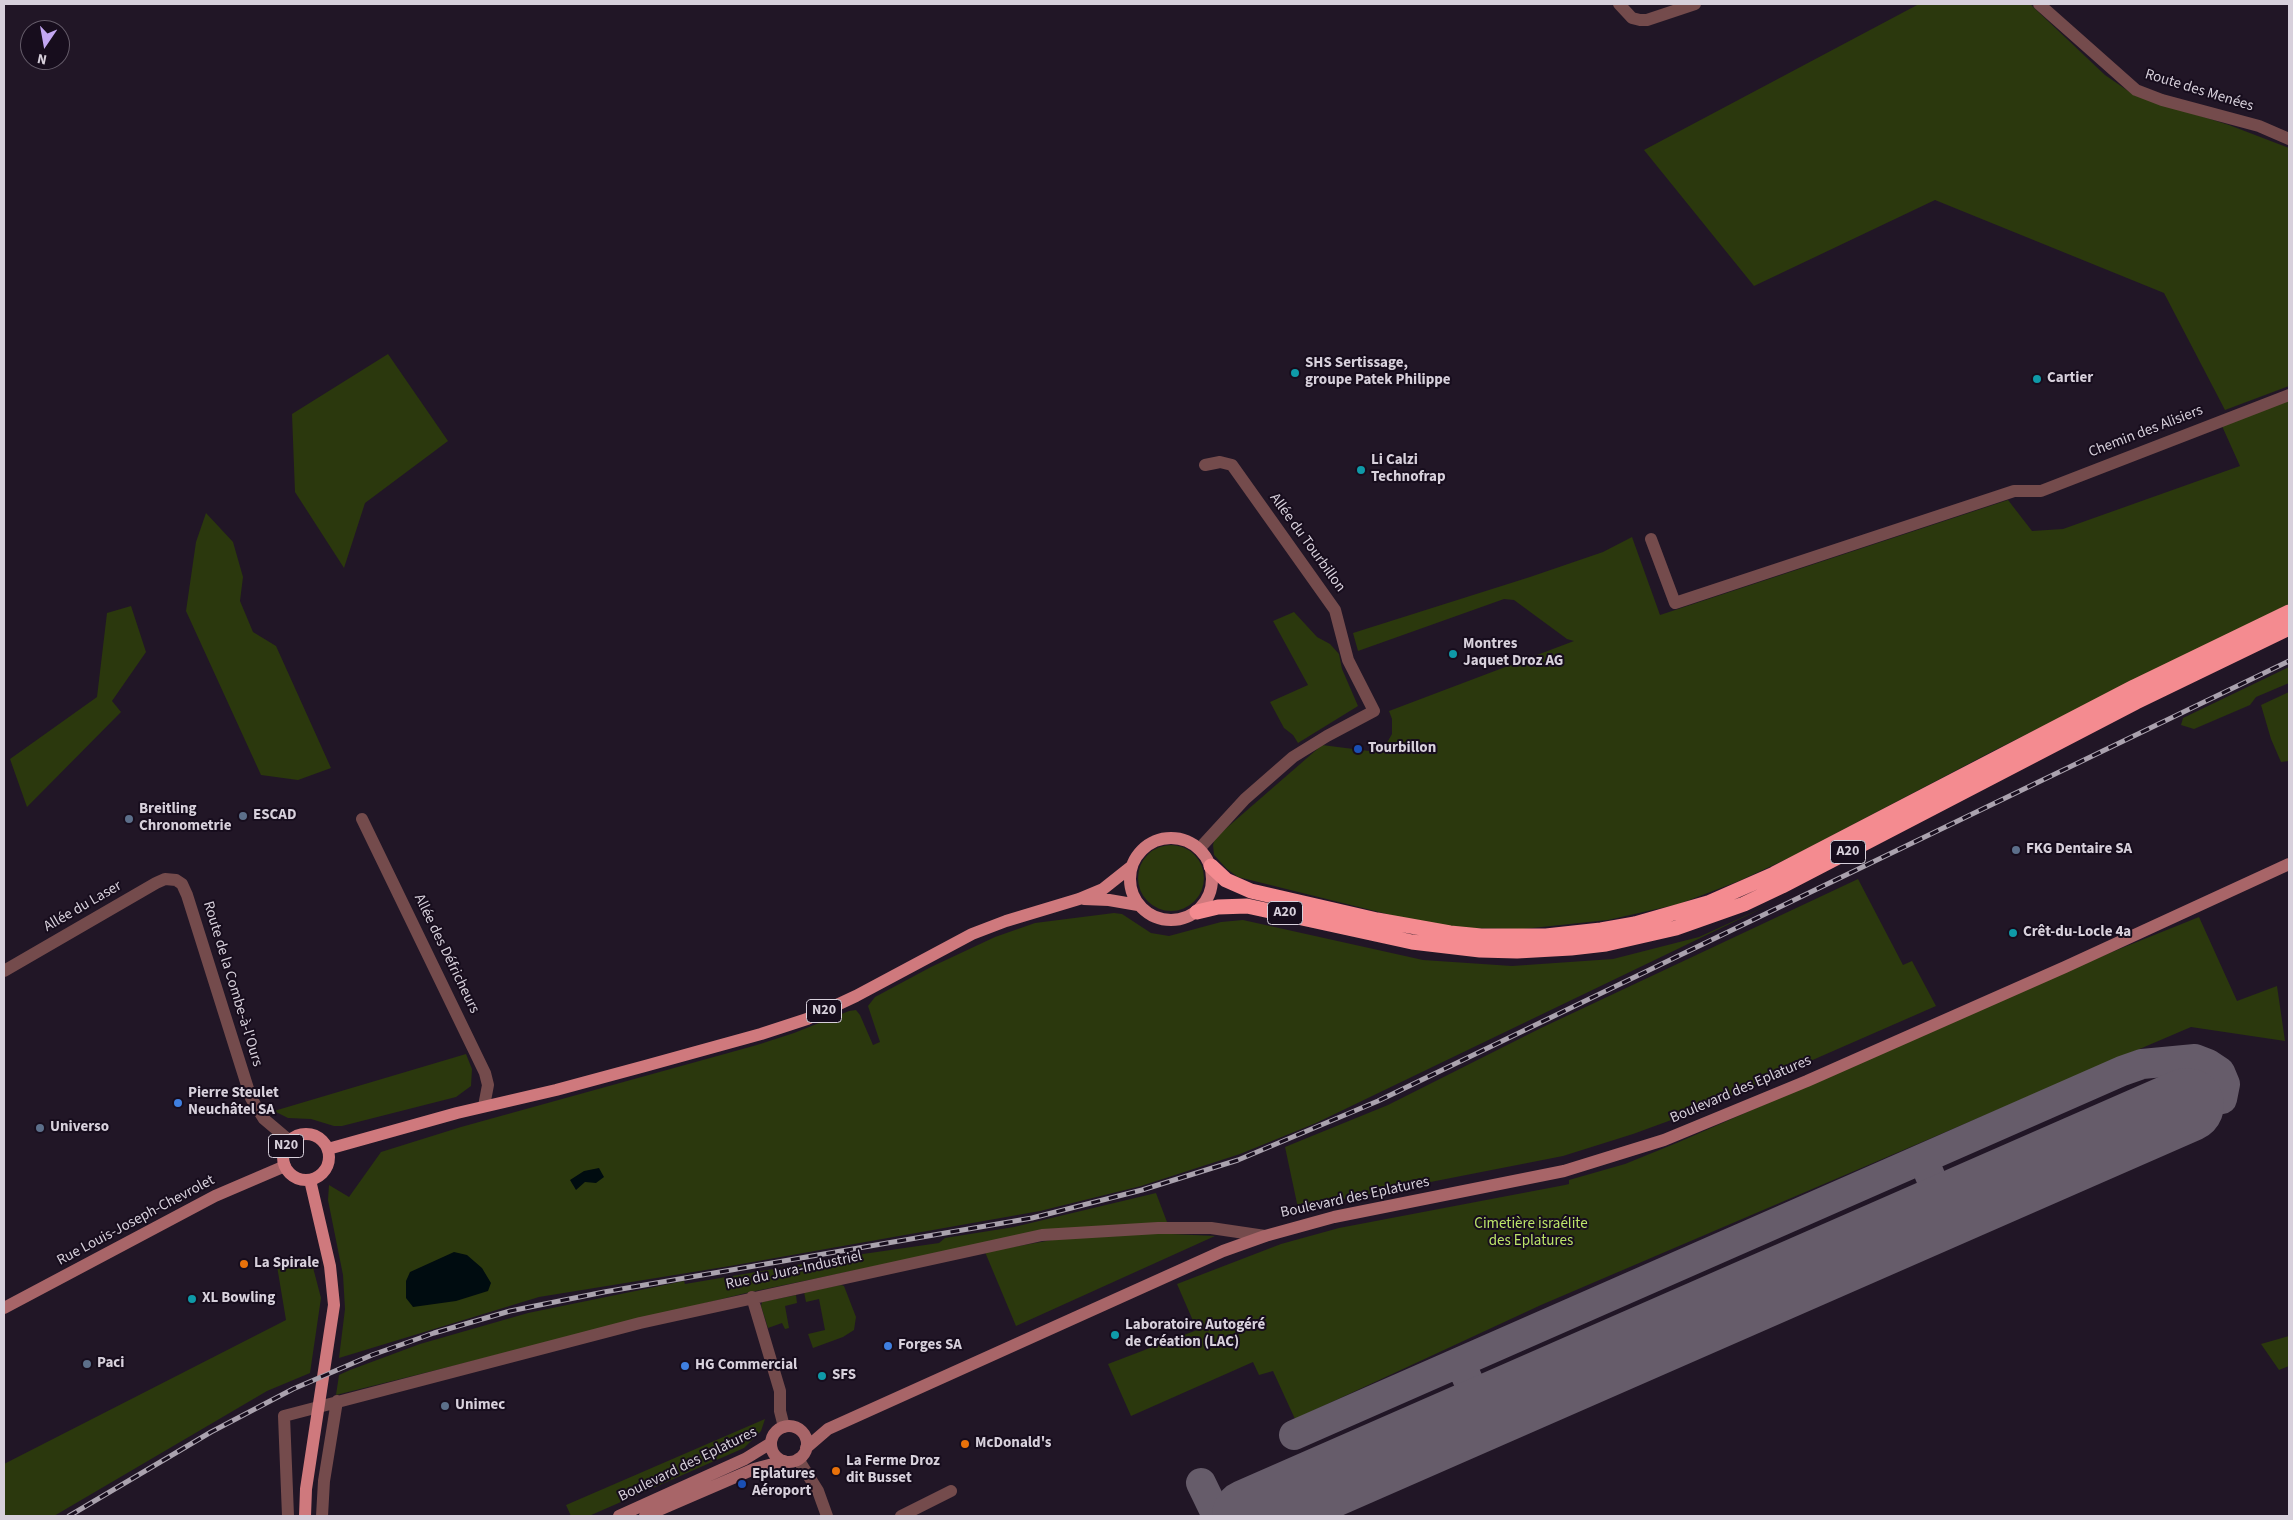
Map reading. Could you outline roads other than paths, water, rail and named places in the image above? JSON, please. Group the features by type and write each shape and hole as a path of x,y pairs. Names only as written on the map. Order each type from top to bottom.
{"highway":[{"name":"A20","path":"1211,866 1226,880 1251,891 1377,920 1442,932 1481,936 1546,936 1635,924 1708,903 1774,874 2125,692 2289,612"},
{"name":"A20","path":"1197,912 1218,907 1247,906 1412,942 1480,950 1517,951 1571,948 1606,944 1676,928 1744,904 1782,886 2136,702 2289,628"}],"main road":[{"name":"N20","path":"310,1180 295,1178 285,1166 283,1155 290,1141 296,1137 308,1134 320,1139 328,1149 484,1106 565,1088 794,1023 830,1009 972,934 1006,921 1079,899 1103,889 1132,866 1143,848 1161,839 1181,839 1199,849"},
{"path":"1197,912 1207,900 1212,886 1211,866 1199,849"},
{"name":"Boulevard des Eplatures","path":"806,1448 828,1429 1223,1251 1264,1236 1369,1209 1525,1180 1599,1162 1698,1126 1902,1039 2169,921 2289,864"},
{"path":"1132,866 1130,886 1138,904"},
{"name":"N20","path":"1079,899 1109,900 1138,904 1153,916 1171,921 1180,920 1197,912"},
{"path":"305,1516 306,1489 334,1314 330,1266 310,1180 316,1178 326,1169 329,1162 328,1149"},
{"name":"Rue Louis-Joseph-Chevrolet","path":"4,1308 215,1196 285,1166"},
{"path":"792,1427 799,1430 805,1438 806,1448 798,1459 784,1461 773,1452 771,1443 774,1435 784,1428 792,1427"},
{"name":"Boulevard des Eplatures","path":"799,1430 828,1429"},
{"name":"Boulevard des Eplatures","path":"619,1516 745,1459 771,1443"},
{"name":"Boulevard des Eplatures","path":"645,1516 754,1469 784,1461"}],"street":[{"path":"1619,4 1632,18 1640,20 1647,20 1695,4"},
{"name":"Route des Menées","path":"2039,4 2136,90 2162,100 2259,126 2289,139"},
{"name":"Chemin des Alisiers","path":"1651,539 1674,603 2014,491 2040,490 2289,395"},
{"name":"Allée du Tourbillon","path":"1199,849 1245,799 1293,757 1374,711 1348,660 1335,610 1232,465 1220,462 1205,465"},
{"name":"Allée des Défricheurs","path":"362,819 482,1064 488,1081 484,1106"},
{"name":"Allée du Laser","path":"4,971 156,883 169,879 180,882"},
{"name":"Route de la Combe-à-l'Ours","path":"180,882 187,894 251,1098 264,1119 290,1141"},
{"name":"Rue du Jura-Industriel","path":"288,1516 284,1416 640,1323 1042,1235 1158,1228 1212,1228 1264,1236"},
{"path":"752,1297 780,1391 780,1411 784,1428"},
{"path":"322,1516 324,1481 337,1401"},
{"path":"798,1459 820,1496 827,1516"},
{"path":"901,1516 951,1491"}],"railway":[{"path":"69,1516 211,1432 293,1389 372,1355 434,1333 510,1311 604,1292 1032,1218 1142,1190 1238,1160 1378,1101 2289,661"}],"place":[{"name":"SHS Sertissage, groupe Patek Philippe","path":"1295,373"},
{"name":"Cartier","path":"2037,379"},
{"name":"Li Calzi Technofrap","path":"1361,470"},
{"name":"Montres Jaquet Droz AG","path":"1453,654"},
{"name":"Tourbillon","path":"1358,749"},
{"name":"ESCAD","path":"243,816"},
{"name":"Breitling Chronometrie","path":"129,819"},
{"name":"FKG Dentaire SA","path":"2016,850"},
{"name":"Crêt-du-Locle 4a","path":"2013,933"},
{"name":"Pierre Steulet Neuchâtel SA","path":"178,1103"},
{"name":"Universo","path":"40,1128"},
{"name":"La Spirale","path":"244,1264"},
{"name":"XL Bowling","path":"192,1299"},
{"name":"Laboratoire Autogéré de Création (LAC)","path":"1115,1335"},
{"name":"Forges SA","path":"888,1346"},
{"name":"Paci","path":"87,1364"},
{"name":"HG Commercial","path":"685,1366"},
{"name":"SFS","path":"822,1376"},
{"name":"Unimec","path":"445,1406"},
{"name":"McDonald's","path":"965,1444"},
{"name":"La Ferme Droz dit Busset","path":"836,1471"},
{"name":"Eplatures Aéroport","path":"742,1484"}],"park label":[{"name":"Cimetière israélite des Eplatures","path":"1531,1234"}]}
